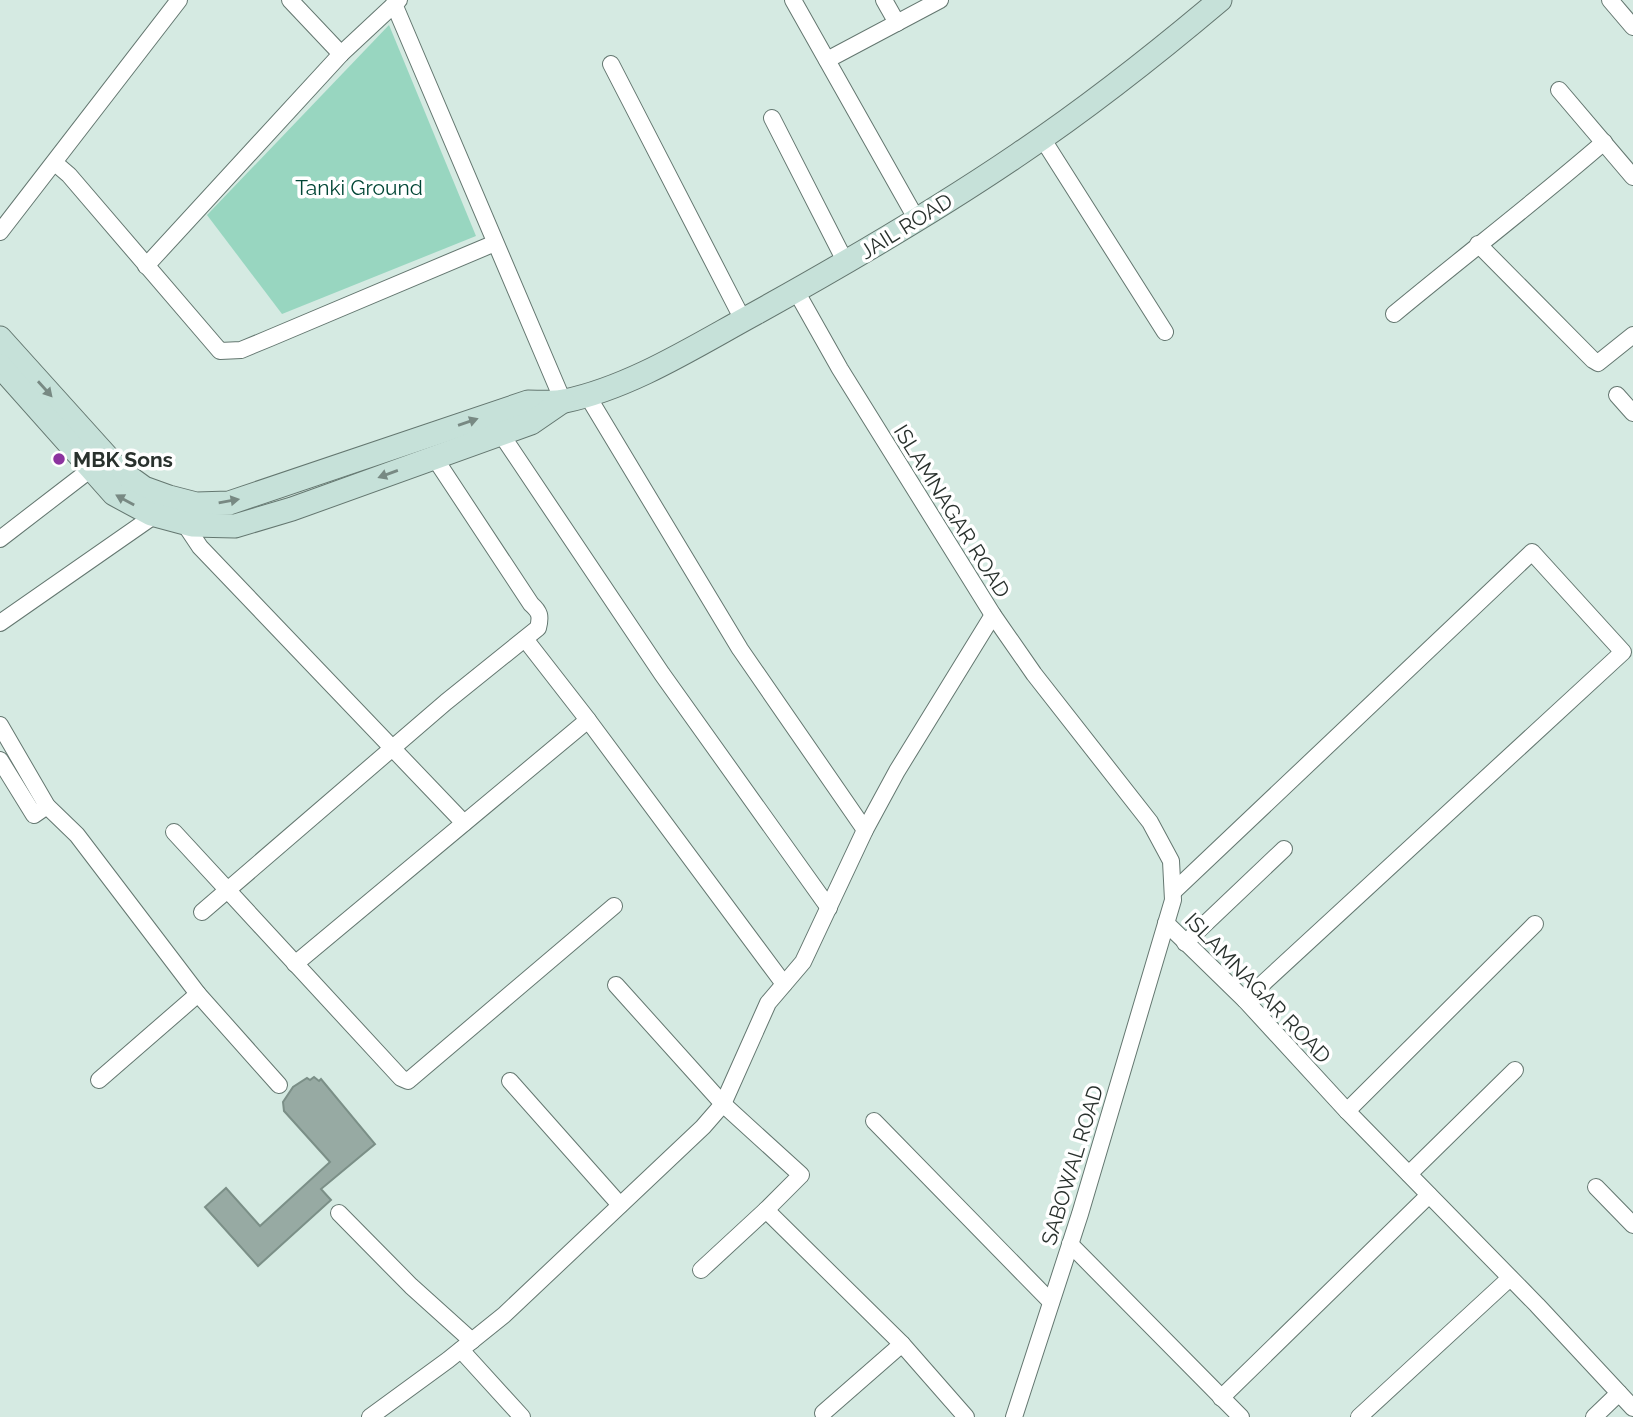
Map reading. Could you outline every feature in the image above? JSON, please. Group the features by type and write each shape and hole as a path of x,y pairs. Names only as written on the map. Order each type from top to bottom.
{"main road":[{"name":"JAIL ROAD","path":"563,401 601,391 676,357 846,263 917,220 1042,138 1220,0"},
{"path":"0,338 119,470 144,488 168,513"},
{"path":"0,366 114,494 168,513 235,526 292,509 531,423 563,401"},
{"path":"168,513 196,504 229,503 528,402 563,401"}],"street":[{"path":"0,232 179,0"},
{"path":"290,0 341,54"},
{"path":"793,0 917,220"},
{"path":"884,0 897,23"},
{"path":"827,60 940,0"},
{"path":"1610,0 1633,27"},
{"path":"146,266 341,54 396,2 563,401"},
{"path":"611,64 743,320"},
{"path":"1559,90 1633,177"},
{"path":"772,118 846,263"},
{"path":"1042,138 1165,332"},
{"path":"1394,314 1478,244 1536,201 1604,142"},
{"path":"55,163 220,351 241,350 495,243"},
{"path":"1478,244 1598,363 1633,335"},
{"name":"ISLAMNAGAR ROAD","path":"796,291 846,380 993,615 1034,674 1150,822 1171,861 1172,892 1166,923 1245,1000 1347,1111 1633,1408"},
{"path":"587,395 740,649 865,830"},
{"path":"1617,395 1633,413"},
{"path":"500,434 662,674 829,908"},
{"path":"202,912 392,748 538,628 541,617 538,611 434,457"},
{"path":"0,539 91,469"},
{"path":"0,623 168,513 464,823"},
{"path":"1172,892 1532,552 1623,652 1245,1000"},
{"path":"370,1417 504,1315 703,1127 723,1104 768,1003 803,962 865,830 897,771 993,615"},
{"path":"525,639 784,984"},
{"path":"295,964 588,720"},
{"path":"0,725 47,806 77,835 198,994 279,1085"},
{"path":"0,760 34,815 47,806"},
{"path":"174,832 401,1078 408,1081 614,906"},
{"path":"1185,943 1284,849"},
{"name":"SABOWAL ROAD","path":"1014,1417 1070,1244 1166,923"},
{"path":"1347,1111 1535,924"},
{"path":"616,985 723,1104 801,1175 701,1270"},
{"path":"99,1080 198,994"},
{"path":"1409,1174 1516,1070"},
{"path":"510,1081 620,1205"},
{"path":"874,1121 1051,1302"},
{"path":"1595,1187 1633,1225"},
{"path":"1221,1398 1429,1195"},
{"path":"766,1210 902,1344 967,1417"},
{"path":"339,1213 466,1346 522,1417"},
{"path":"1070,1244 1241,1417"},
{"path":"1359,1417 1510,1278"},
{"path":"822,1413 902,1344"},
{"path":"1594,1417 1619,1393"}],"green space":[{"name":"Tanki Ground","path":"389,25 476,236 282,314 207,215"}],"building":[{"path":"314,1077 319,1081 321,1079 375,1144 321,1189 331,1200 258,1266 205,1207 226,1188 260,1226 330,1162 284,1111 283,1102 293,1087 307,1078 310,1080"}],"place":[{"name":"MBK Sons","path":"59,459"}]}
